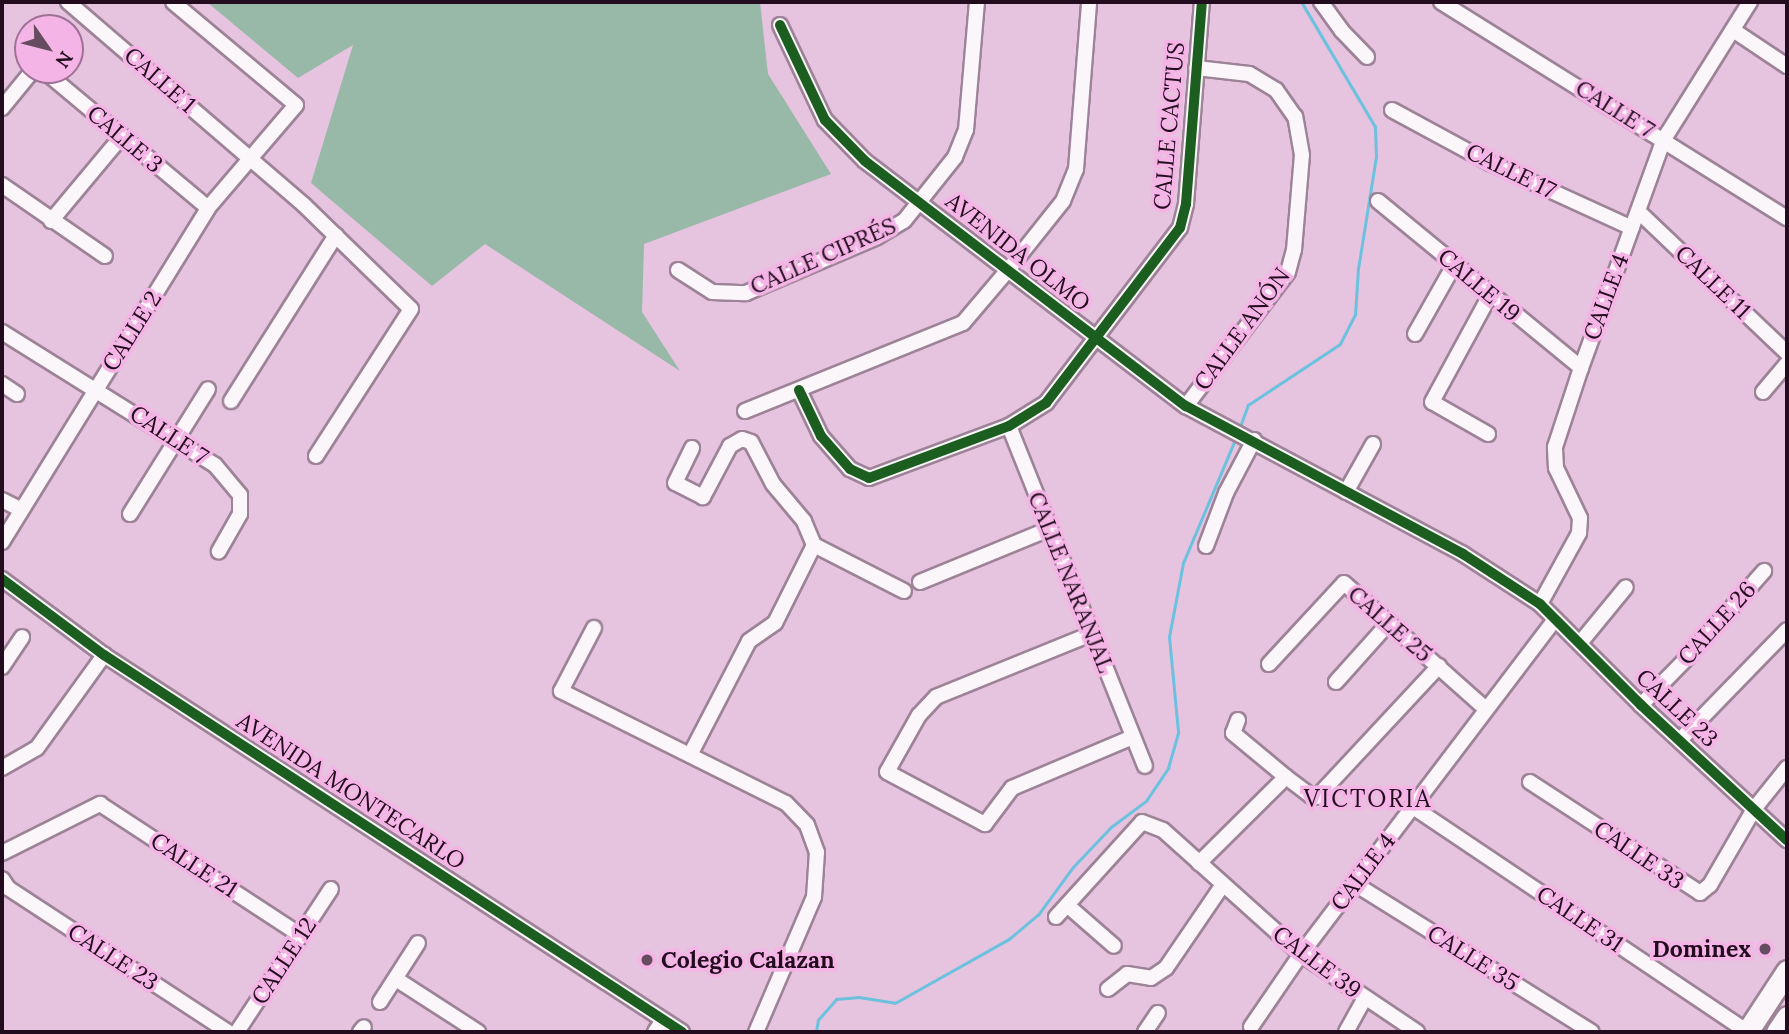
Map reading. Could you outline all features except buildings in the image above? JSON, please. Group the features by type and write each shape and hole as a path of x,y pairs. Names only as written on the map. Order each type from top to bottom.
{"highway":[{"path":"1748,1032 1787,971"},
{"path":"1777,1032 1787,1017"}],"street":[{"name":"CALLE 1","path":"68,2 336,235 411,309 316,456"},
{"name":"CALLE 2","path":"20,509 208,208 296,105 173,2"},
{"name":"CALLE CIPRÉS","path":"678,270 712,292 746,293 877,237 904,221 955,157 966,130 977,2"},
{"path":"745,411 963,323 1008,270 1063,201 1076,169 1089,2"},
{"name":"CALLE CACTUS","path":"799,390 821,436 850,469 869,478 1009,426 1046,403 1180,228 1186,204 1202,2"},
{"path":"1321,2 1342,32 1367,57"},
{"name":"CALLE 7","path":"1441,2 1787,218"},
{"name":"CALLE 4","path":"1540,604 1579,533 1580,518 1556,468 1555,447 1581,368 1664,139 1751,2"},
{"name":"AVENIDA OLMO","path":"780,25 825,120 865,161 1096,340 1186,406 1463,554 1540,604"},
{"path":"1733,30 1787,66"},
{"name":"CALLE ANÓN","path":"1186,406 1288,272 1294,250 1302,155 1295,117 1276,90 1249,74 1196,68"},
{"name":"CALLE 3","path":"2,108 22,84"},
{"name":"CALLE 3","path":"57,84 208,208"},
{"name":"CALLE 17","path":"1392,110 1490,163 1632,228"},
{"path":"51,220 122,136"},
{"path":"2,186 105,256"},
{"name":"CALLE 19","path":"1378,201 1581,368"},
{"name":"CALLE 11","path":"1639,212 1787,353"},
{"path":"231,401 336,235"},
{"path":"1415,334 1454,265"},
{"path":"1488,434 1433,402 1490,295"},
{"name":"CALLE 7","path":"2,332 215,465 240,495 240,514 219,551"},
{"path":"1763,392 1787,363"},
{"path":"2,384 17,394"},
{"path":"130,514 208,389"},
{"name":"CALLE NARANJAL","path":"1009,426 1145,766"},
{"path":"692,448 676,483 704,497 730,446 742,439 751,442 773,484 804,521 814,545 904,591"},
{"path":"1206,546 1226,493 1254,440"},
{"path":"1346,492 1373,444"},
{"path":"2,500 20,509 2,542"},
{"path":"920,582 1049,529"},
{"path":"690,755 749,641 775,623 814,545"},
{"name":"CALLE 26","path":"1641,705 1688,657 1764,571"},
{"name":"AVENIDA MONTECARLO","path":"2,579 104,655 659,1026 682,1032"},
{"name":"CALLE 25","path":"1269,664 1344,583 1486,709"},
{"path":"1580,643 1626,587"},
{"name":"CALLE 23","path":"1540,604 1641,705 1787,840"},
{"name":"CALLE 4","path":"1251,1027 1301,954 1555,619"},
{"path":"1336,682 1389,623"},
{"path":"594,628 561,691 786,803 807,825 817,852 814,897 755,1032"},
{"path":"1680,740 1787,630"},
{"path":"1091,634 936,697 919,715 887,772 985,824 1012,788 1133,737"},
{"path":"2,667 22,636"},
{"path":"2,768 37,748 104,655"},
{"path":"1238,720 1233,733 1286,777 1311,796 1317,797 1439,666"},
{"path":"1754,809 1787,768"},
{"path":"1199,863 1286,777"},
{"name":"CALLE 33","path":"1530,782 1700,893 1710,886 1754,809"},
{"name":"CALLE 21","path":"2,853 100,804 300,935"},
{"name":"CALLE 31","path":"1413,807 1748,1032"},
{"name":"CALLE 39","path":"1056,917 1142,822 1163,830 1222,886 1301,954 1417,1032"},
{"name":"CALLE 23","path":"2,879 8,888 228,1032"},
{"name":"CALLE 35","path":"1355,884 1592,1032"},
{"path":"1108,989 1126,974 1152,978 1166,968 1222,886"},
{"name":"CALLE 12","path":"237,1032 331,889"},
{"path":"1067,905 1114,946"},
{"path":"380,1002 418,943"},
{"path":"396,979 478,1032"},
{"path":"1346,1032 1365,998"},
{"path":"1144,1032 1158,1013"}],"green space":[{"path":"207,2 760,2 768,74 831,174 644,244 642,312 680,371 485,244 432,286 311,183 353,45 298,78"}],"waterway":[{"path":"1241,424 1248,405 1340,344 1355,315 1358,269 1376,157 1375,127 1301,2"},
{"path":"816,1032 818,1020 836,999 859,997 895,1003 1009,939 1038,915 1073,867 1111,827 1146,801 1168,768 1178,732 1169,637 1183,563 1235,440"}],"cycle path":[{"path":"799,390 821,436 850,469 869,478 1009,426 1046,403 1180,228 1186,204 1202,2"},
{"path":"780,25 825,120 865,161 1186,406 1463,554 1540,604 1641,705 1787,840"},
{"path":"2,579 104,655 682,1032"}],"place":[{"name":"Dominex","path":"1765,949"},
{"name":"Colegio Calazan","path":"647,960"}],"district":[{"name":"VICTORIA","path":"1368,799"}]}
